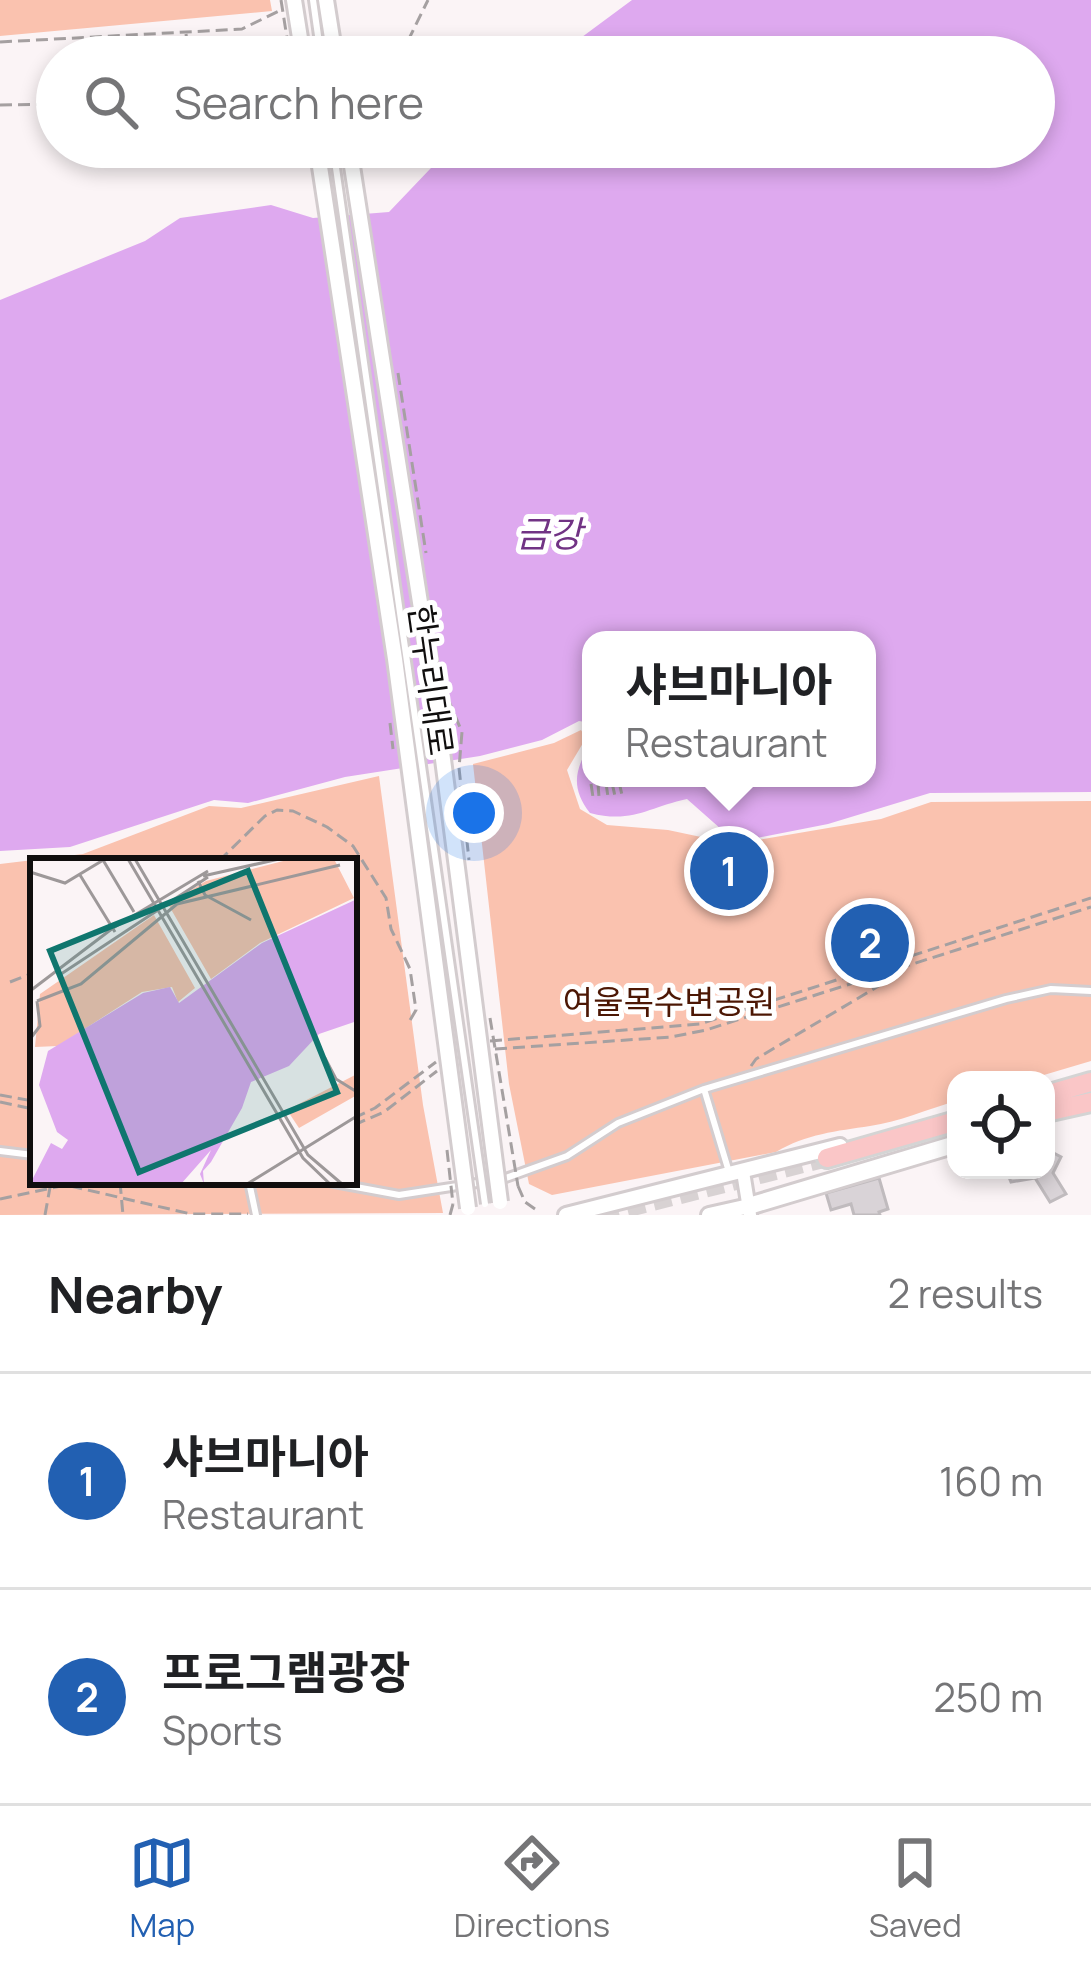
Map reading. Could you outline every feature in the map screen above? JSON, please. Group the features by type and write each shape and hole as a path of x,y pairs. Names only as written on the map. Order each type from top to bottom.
{"main road":[{"path":"1055,1091 1091,1082"},
{"path":"1055,1112 1091,1102"},
{"path":"947,1121 828,1162 947,1136"},
{"path":"750,1210 947,1147"}],"street":[{"path":"293,0 299,36"},
{"path":"326,0 332,36"},
{"name":"한누리대로","path":"320,168 398,682 463,1209"},
{"name":"한누리대로","path":"352,168 436,705 495,1207"},
{"path":"568,1215 947,1120"},
{"path":"709,1215 750,1210 736,1174"}],"lane":[{"path":"313,0 318,36"},
{"path":"337,168 495,1207 486,1215"},
{"path":"339,1185 399,1195 503,1179 567,1156 618,1123 704,1089 1006,999 1051,989 1091,992"},
{"path":"704,1089 736,1174"},
{"path":"0,1151 30,1155"},
{"path":"250,1185 256,1215"}],"path":[{"path":"281,0 287,36"},
{"path":"123,36 254,25 293,0"},
{"path":"410,36 428,0"},
{"path":"0,42 36,40"},
{"path":"0,105 36,104"},
{"path":"596,787 596,797"},
{"path":"222,858 277,810 293,811 327,827 353,846 380,882 391,929 410,969 416,1010 409,1022"},
{"path":"484,1042 700,1024 1091,898"},
{"path":"489,1050 671,1037 706,1030 1091,907"},
{"path":"740,1081 756,1059 892,978 902,958"},
{"path":"10,982 30,974"},
{"path":"357,1119 442,1058"},
{"path":"357,1120 384,1112 444,1066"},
{"path":"0,1095 30,1100"},
{"path":"0,1102 30,1108"},
{"path":"0,1199 48,1185"},
{"path":"44,1215 51,1185"},
{"path":"60,1185 191,1214 256,1215"},
{"path":"120,1185 123,1215"},
{"path":"518,1186 525,1202 535,1209"},
{"path":"450,1215 463,1209"}],"green space":[{"path":"0,0 270,0 272,11 0,36"},
{"name":"여울목수변공원","path":"581,730 582,745 567,770 580,809 607,825 668,830 734,844 881,819 931,802 1091,801 1091,1061 1055,1072 947,1071 947,1104 892,1122 810,1137 776,1152 552,1195 529,1184 509,1084 473,764 554,743"},
{"path":"379,776 423,1105 443,1213 0,1215 0,864 30,860 30,1185 357,1185 357,858 50,858 83,854 209,806 241,808"}],"water":[{"name":"금강","path":"632,0 1091,0 1091,792 930,793 828,824 757,838 730,837 687,799 629,816 590,813 577,786 582,759 582,787 876,787 876,631 582,631 582,722 542,740 480,756 345,777 248,803 214,800 70,847 0,851 0,300 145,241 180,218 271,205 313,218 389,212 431,168 1055,168 1055,36 583,36"}],"building":[{"path":"1055,1176 1066,1194 1050,1202 1036,1179"},
{"path":"879,1178 888,1209 880,1215 854,1215 851,1204 831,1210 826,1193"}],"tunnel":[{"path":"601,1215 827,1158"}],"place":[{"name":"샤브마니아","path":"729,871"},
{"name":"프로그램광장","path":"870,943"}]}
